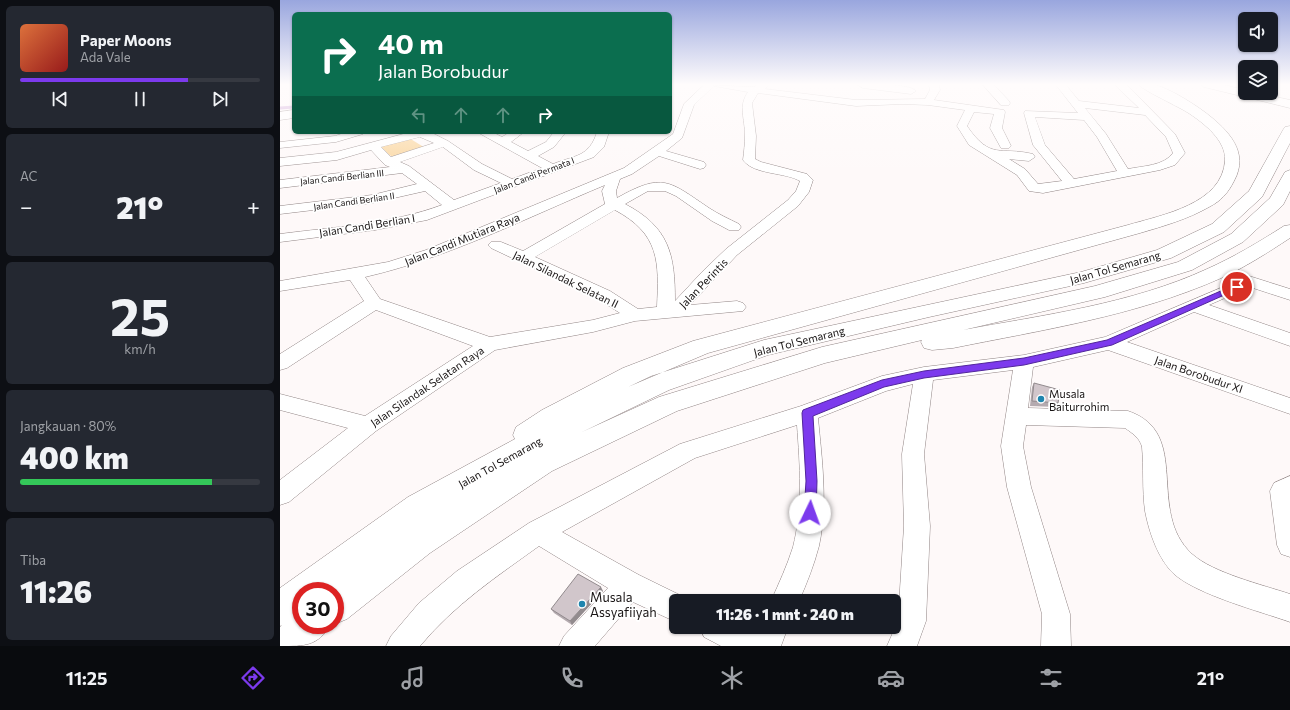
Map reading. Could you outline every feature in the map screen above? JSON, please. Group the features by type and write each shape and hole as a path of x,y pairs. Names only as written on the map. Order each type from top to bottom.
{"main road":[{"path":"419,507 551,417 632,374 701,347 1134,229 1177,216 1209,200 1222,189 1233,170 1232,156 1225,138 1201,115"},
{"name":"Jalan Tol Semarang","path":"317,582 419,507 529,445 660,383 764,348 929,310 1084,277 1164,254 1218,228 1256,194 1290,130"},
{"name":"Jalan Tol Semarang","path":"344,600 419,542 542,463 668,404 822,355 1098,292 1185,266 1237,238 1277,201 1290,176"},
{"path":"822,355 953,340 1132,304 1209,276 1266,248 1290,230"},
{"path":"280,609 292,600"},
{"path":"284,646 300,634"}],"street":[{"name":"Jalan Candi Mutiara Raya","path":"280,286 355,274 392,266 431,253 628,171 678,136 685,115"},
{"name":"Jalan Perintis","path":"671,312 730,254 787,209 806,187 807,180 802,177 757,165 749,160 751,137 747,115"},
{"path":"971,115 962,126 973,143 990,155 1021,172 1032,186 1038,189 1161,166 1178,158 1180,153 1175,140 1152,115"},
{"path":"1000,115 996,128 1005,146"},
{"path":"1023,115 1039,145 1071,184"},
{"path":"1057,115 1087,117 1102,136 1125,173"},
{"path":"280,145 336,139 352,134"},
{"path":"280,162 338,156 413,134"},
{"path":"424,134 444,143 478,167 510,183"},
{"path":"487,134 552,168"},
{"path":"503,142 515,134"},
{"path":"527,156 548,147 559,134"},
{"name":"Jalan Candi Permata I","path":"453,206 596,150 602,134"},
{"path":"389,162 444,143"},
{"path":"373,146 389,162 405,169 453,206"},
{"path":"657,152 700,165"},
{"path":"990,155 1029,157"},
{"name":"Jalan Candi Berlian III","path":"280,184 405,169"},
{"path":"1021,172 1059,171"},
{"path":"615,176 609,191 611,203 616,204 642,221 661,249 666,268 671,312"},
{"name":"Jalan Candi Berlian II","path":"280,210 363,201 401,194 426,186"},
{"path":"523,258 574,227 644,188 665,186 675,190 701,209 734,227"},
{"name":"Jalan Candi Berlian I","path":"280,238 375,226 422,216 453,206"},
{"name":"Jalan Silandak Selatan II","path":"496,246 604,295 635,315"},
{"path":"355,274 374,303 471,339 490,344"},
{"path":"401,646 429,613 467,581 538,532 641,475 688,451 807,413 882,384 924,374 1024,362 1109,343 1249,281 1290,295"},
{"path":"280,362 374,303"},
{"path":"1194,306 1290,340"},
{"name":"Jalan Silandak Selatan Raya","path":"280,494 368,425 490,344 593,326 635,315 737,307"},
{"name":"Jalan Borobudur XI","path":"1109,343 1290,406"},
{"path":"1024,362 1012,446 1019,487 1056,614 1056,646"},
{"path":"902,646 912,621 917,526 913,454 924,374"},
{"path":"280,402 368,425"},
{"path":"789,594 800,568 809,528 812,481 807,413"},
{"path":"1016,416 1128,420 1135,423 1152,442 1154,492 1162,528 1172,551 1183,565 1203,577 1290,608"},
{"path":"1290,487 1282,491 1290,545"},
{"path":"538,532 629,585 669,605"},
{"path":"574,646 596,624 629,585"},
{"path":"728,634 752,646"},
{"path":"766,646 771,634"}],"shaded area":[{"path":"409,138 427,149 396,159 378,148"}],"building":[{"path":"1034,383 1060,390 1058,403 1032,401"},
{"path":"578,574 601,587 570,621 551,609"}],"place":[{"name":"Musala Baiturrohim","path":"1041,399"},
{"name":"Musala Assyafiiyah","path":"582,604"}],"route":[{"path":"810,513 812,481 807,413 882,384 924,374 1024,362 1109,343 1237,287"}]}
